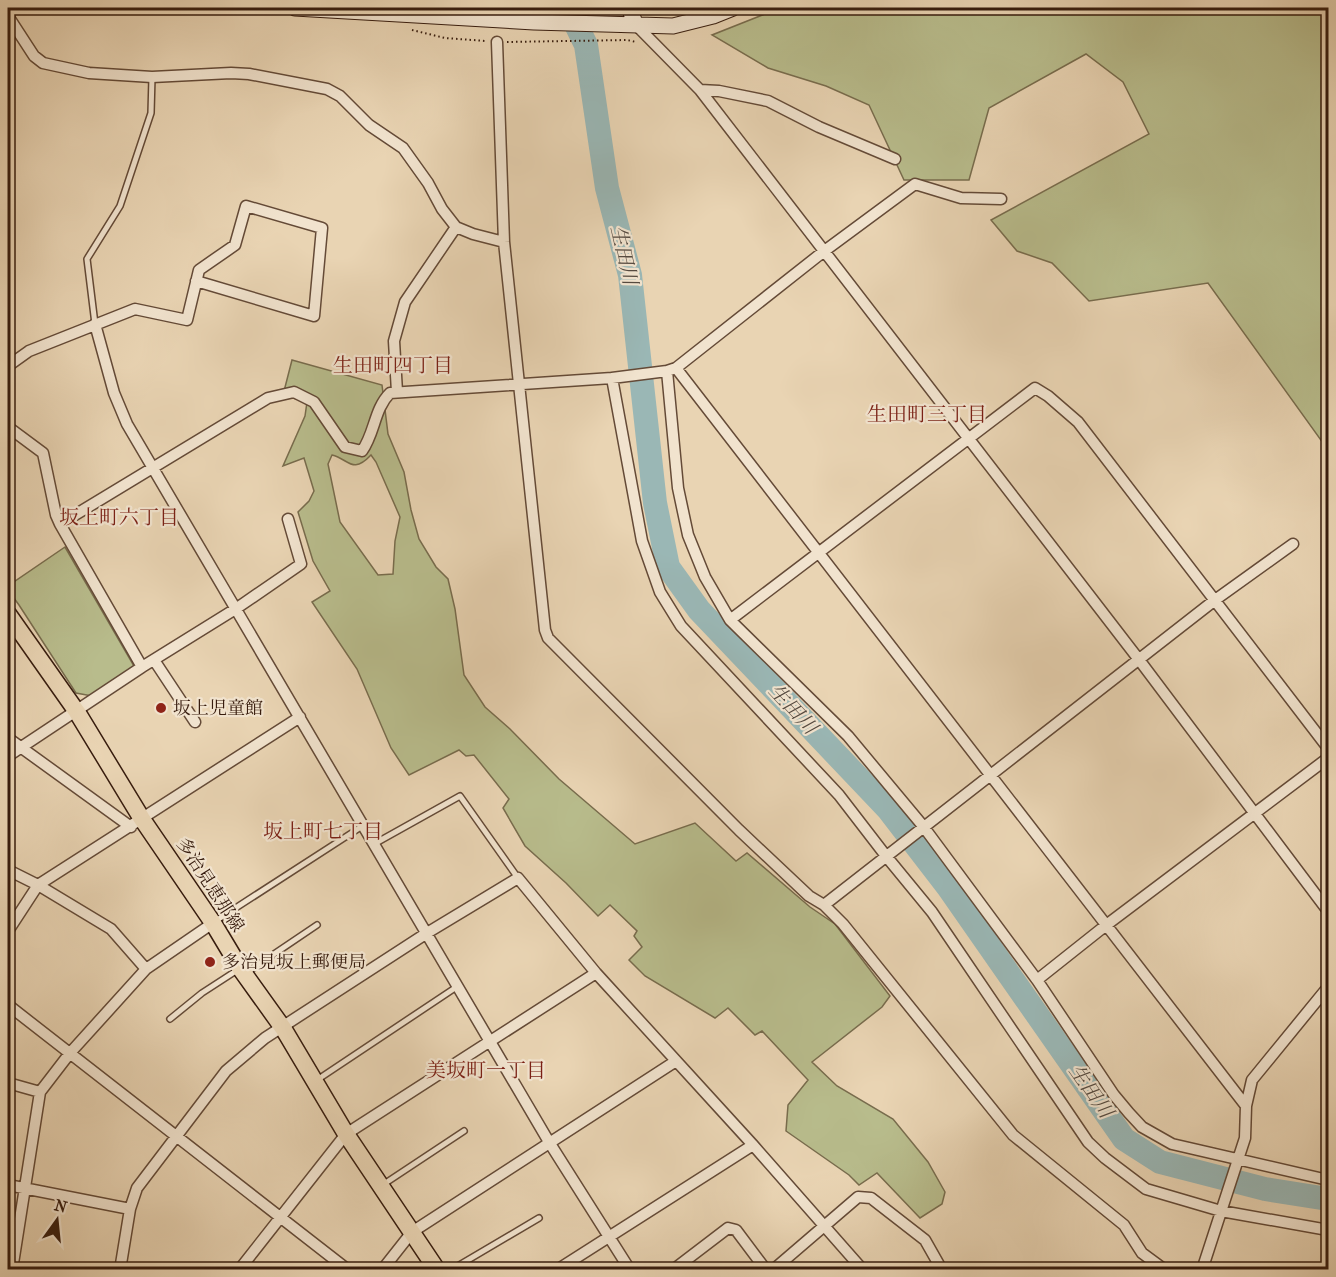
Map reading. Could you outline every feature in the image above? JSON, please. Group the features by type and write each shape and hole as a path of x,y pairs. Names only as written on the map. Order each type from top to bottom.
{"main road":[{"path":"295,8 534,22 673,26 713,16 733,8"},
{"path":"628,8 636,25"},
{"name":"多治見恵那線","path":"8,614 76,712 136,823 213,923 242,971 282,1028 346,1134 437,1269"}],"street":[{"path":"8,16 34,56 43,63 89,73 152,78 231,73 327,89 340,96 369,125 403,148 456,227 504,242"},
{"path":"636,25 700,90 1140,661 1329,911"},
{"path":"497,42 504,242 545,630 548,638 740,830 843,924 1013,1135 1124,1225 1142,1253 1165,1269"},
{"path":"700,90 719,91 768,101 819,127 895,159"},
{"path":"60,524 268,398 294,392 314,402 345,447 362,451 368,442 382,401 390,393 612,378 671,369 915,184 961,198 1001,199"},
{"path":"8,366 29,351 135,309 187,320 196,281 199,270 236,245 246,206 321,228 314,316 196,281"},
{"path":"397,392 394,341 405,302 456,227"},
{"path":"95,324 114,393 127,424 549,1142 630,1269"},
{"path":"671,369 820,554 1246,1106"},
{"path":"671,369 678,489 688,535 705,577 730,620 848,736 923,826 1037,980 1114,1095 1142,1127 1172,1144 1329,1180"},
{"path":"612,378 642,541 660,592 681,626 839,795 932,912 1088,1142 1146,1189 1221,1211 1329,1230"},
{"path":"730,620 820,554 1035,388 1078,422 1329,748"},
{"path":"8,428 44,453 56,515 60,524 142,667"},
{"path":"8,756 301,564 288,519"},
{"path":"824,905 923,826 1140,661 1215,600 1293,544"},
{"path":"154,660 195,722"},
{"path":"8,931 38,885 300,717"},
{"path":"8,738 136,823"},
{"path":"1037,980 1105,926 1329,758"},
{"path":"8,870 38,885 111,929 146,969"},
{"path":"120,1269 130,1209 137,1188 225,1071 266,1038 427,933 518,878 596,973 863,1269"},
{"path":"12,1269 40,1092 70,1053 146,969 213,923"},
{"path":"238,1269 346,1134 596,973"},
{"path":"1202,1269 1245,1138 1246,1106 1252,1080 1329,987"},
{"path":"8,1005 348,1269"},
{"path":"382,1269 412,1232 676,1061"},
{"path":"8,1083 40,1092"},
{"path":"557,1269 753,1145"},
{"path":"8,1185 130,1209"},
{"path":"773,1269 858,1197 872,1198 925,1240 942,1269"},
{"path":"673,1269 728,1228 736,1230 766,1269"}],"lane":[{"path":"95,324 87,259 120,206 151,112 152,78"},
{"path":"374,844 460,796 518,878"},
{"path":"213,923 364,825"},
{"path":"170,1019 202,993 316,925"},
{"path":"314,1082 458,987"},
{"path":"382,1185 464,1131"},
{"path":"451,1269 539,1218"}],"path":[{"path":"407,29 445,38 497,42 627,40"}],"green space":[{"path":"780,8 1328,8 1328,450 1208,283 1089,301 1052,263 1017,251 991,220 1149,134 1123,82 1086,54 989,108 969,180 904,180 869,105 826,86 768,68 712,35"},
{"path":"292,360 382,385 388,434 404,472 419,539 436,567 448,579 455,609 464,675 485,707 559,779 635,844 695,823 736,861 747,853 810,907 835,924 890,996 882,1007 812,1062 837,1086 893,1119 928,1162 945,1192 942,1204 920,1218 877,1173 859,1185 849,1175 786,1131 788,1105 808,1080 762,1031 755,1035 728,1008 715,1018 645,976 629,960 642,947 634,936 637,931 610,905 598,916 525,846 503,808 509,799 474,755 466,756 459,750 409,775 391,748 357,669 312,602 330,591 313,561 298,512 309,501 314,491 304,458 283,466 305,416 307,402 293,398 282,399","holes":["332,455 355,465 365,461 371,455 376,462 400,517 395,541 393,574 378,575 340,522 328,464"]},
{"path":"65,547 134,666 92,696 76,693 8,590 8,586"}],"waterway":[{"name":"生田川","path":"568,8 586,45 607,188 630,275 655,503 668,567 699,610 888,809 948,887 1124,1139 1160,1162 1265,1189 1328,1199"}],"place":[{"name":"坂上児童館","path":"161,708"},
{"name":"多治見坂上郵便局","path":"210,962"}],"district":[{"name":"生田町四丁目","path":"393,365"},
{"name":"生田町三丁目","path":"927,414"},
{"name":"坂上町六丁目","path":"119,517"},
{"name":"坂上町七丁目","path":"323,831"},
{"name":"美坂町一丁目","path":"486,1070"}]}
